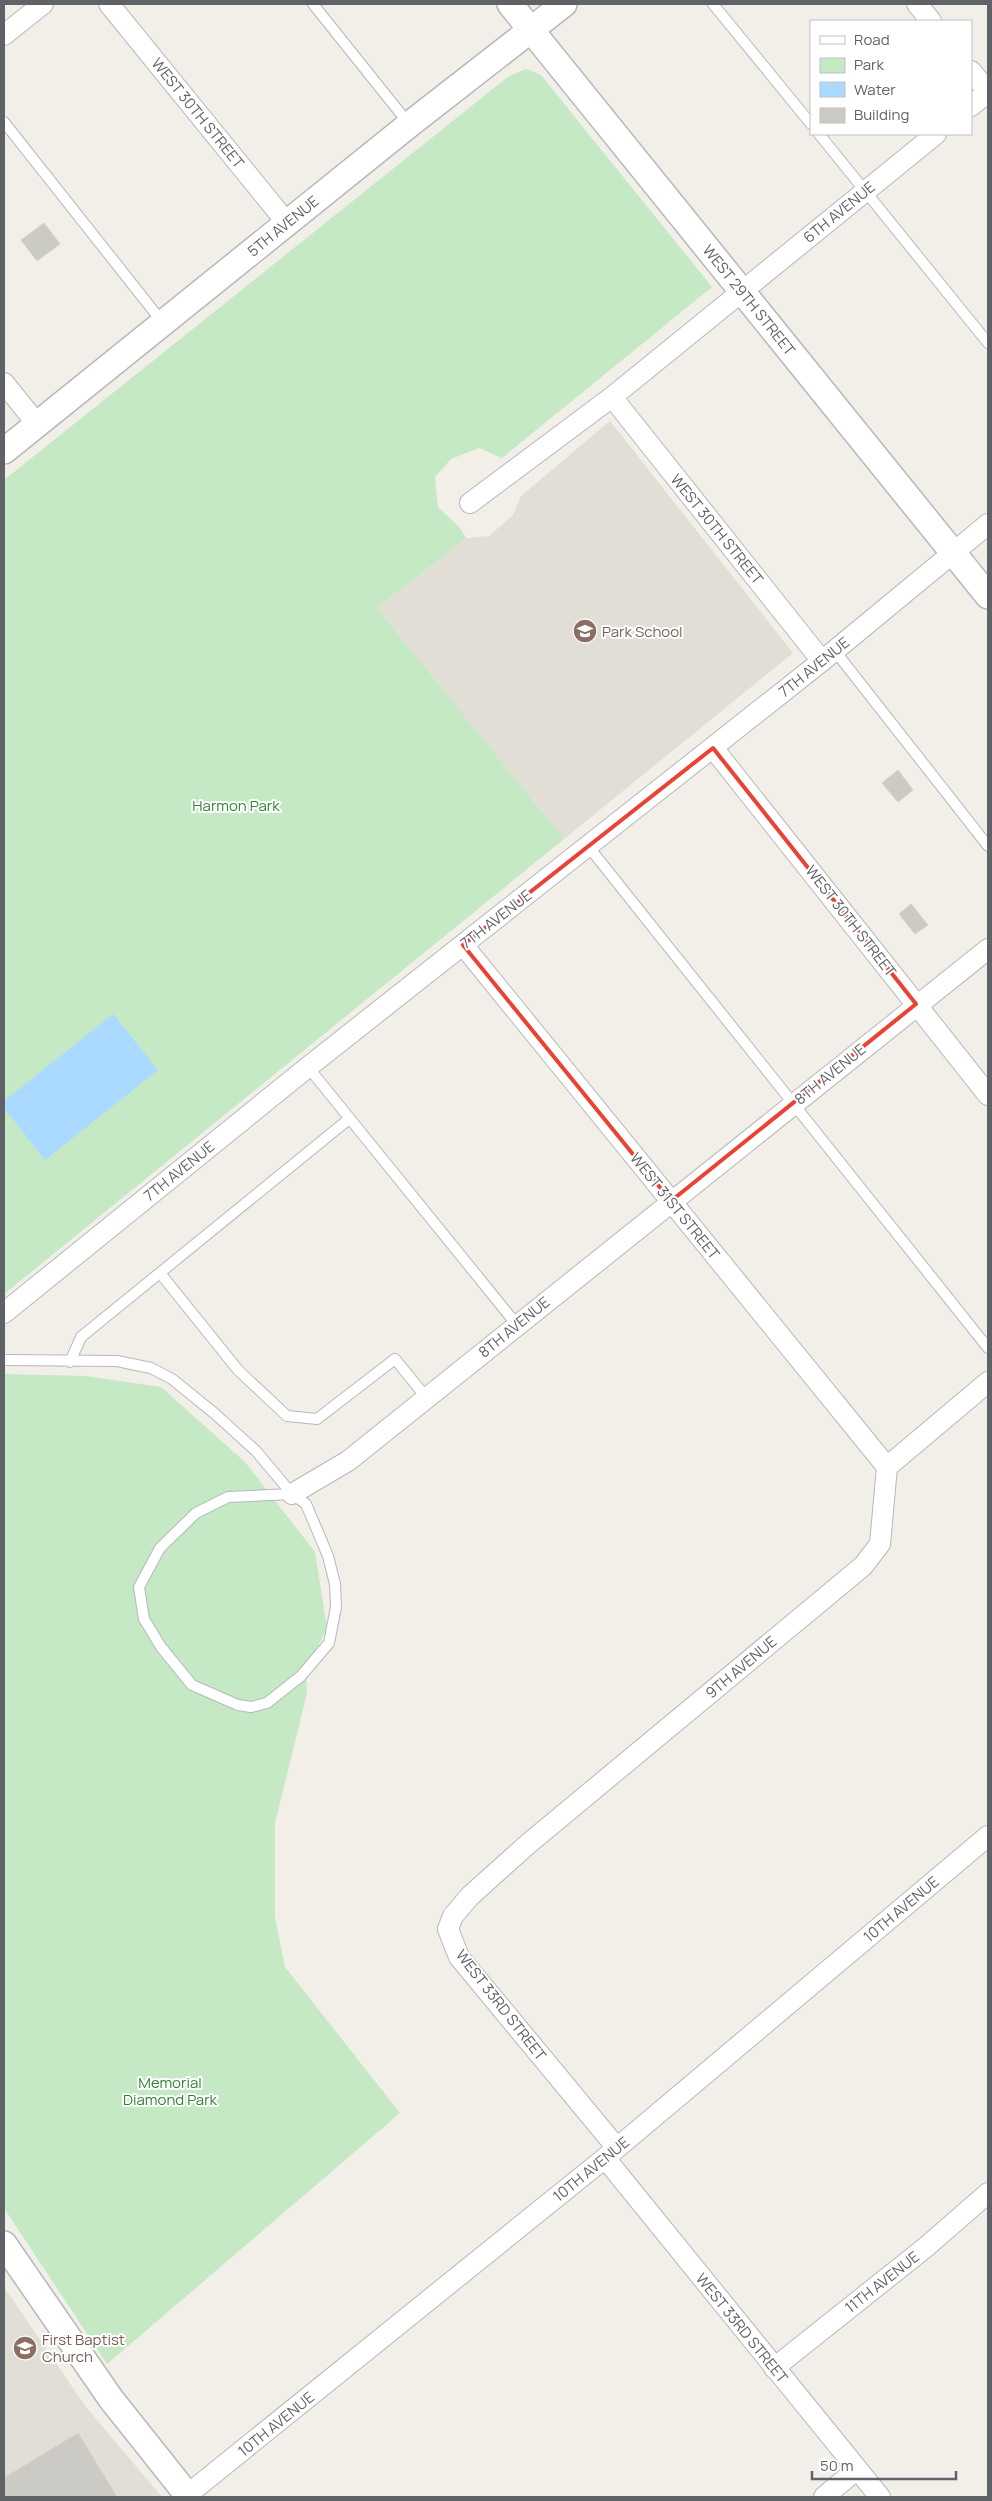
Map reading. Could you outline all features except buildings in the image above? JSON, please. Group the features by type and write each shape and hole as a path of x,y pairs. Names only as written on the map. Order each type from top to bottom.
{"street":[{"path":"4,35 43,4"},
{"name":"WEST 30TH STREET","path":"109,4 287,223"},
{"name":"WEST 29TH STREET","path":"510,4 988,596"},
{"name":"5TH AVENUE","path":"4,451 410,124 564,4"},
{"path":"917,4 930,20"},
{"path":"972,71 988,92 972,105"},
{"name":"6TH AVENUE","path":"470,503 612,398 935,135"},
{"path":"4,383 37,424"},
{"name":"WEST 30TH STREET","path":"612,398 829,656"},
{"name":"7TH AVENUE","path":"4,1313 308,1067 829,656 988,524"},
{"name":"WEST 30TH STREET","path":"713,748 988,1095"},
{"name":"WEST 31ST STREET","path":"462,945 887,1467"},
{"name":"8TH AVENUE","path":"292,1494 348,1461 916,1004 988,949"},
{"path":"887,1467 988,1382"},
{"name":"9TH AVENUE","path":"448,1929 453,1916 470,1896 528,1844 863,1566 880,1544 887,1467"},
{"name":"10TH AVENUE","path":"188,2496 611,2153 988,1836"},
{"name":"WEST 33RD STREET","path":"448,1929 459,1956 774,2368 880,2497"},
{"name":"11TH AVENUE","path":"774,2368 926,2247 988,2193"},
{"path":"4,2244 111,2399 188,2496"},
{"path":"824,2497 856,2470"}],"lane":[{"path":"313,4 410,124"},
{"path":"713,4 810,123"},
{"path":"4,122 163,323"},
{"path":"820,135 988,344"},
{"path":"829,656 988,846"},
{"path":"588,846 988,1348"},
{"path":"308,1067 516,1325"},
{"path":"70,1362 81,1338 350,1119"},
{"path":"160,1273 238,1370 287,1416 317,1419 395,1359 426,1397"},
{"path":"4,1360 117,1361 151,1368 172,1379 256,1451 292,1494 306,1504 328,1556 335,1584 336,1607 329,1644 301,1676 267,1703 251,1707 238,1705 192,1685 161,1647 144,1618 139,1587 160,1548 196,1513 228,1497 292,1494"}],"highlighted area":[{"path":"713,748 916,1004 671,1201 463,945"}],"shaded area":[{"name":"Park School","path":"610,421 793,653 564,839 377,608 466,538 489,536 513,515 521,496"},
{"name":"First Baptist Church","path":"4,2287 86,2407 162,2497 4,2497"}],"green space":[{"name":"Harmon Park","path":"526,69 541,75 712,287 502,458 479,448 451,459 435,477 438,507 460,528 466,538 377,608 564,839 4,1294 4,480 509,76"},
{"name":"Memorial Diamond Park","path":"4,1374 85,1376 161,1387 245,1462 315,1552 327,1628 306,1671 307,1693 275,1823 275,1918 285,1967 400,2113 107,2364 4,2208"}],"water":[{"path":"113,1014 158,1070 45,1160 4,1108 4,1101"}],"place":[{"name":"Park School","path":"585,631"},
{"name":"First Baptist Church","path":"25,2348"}]}
